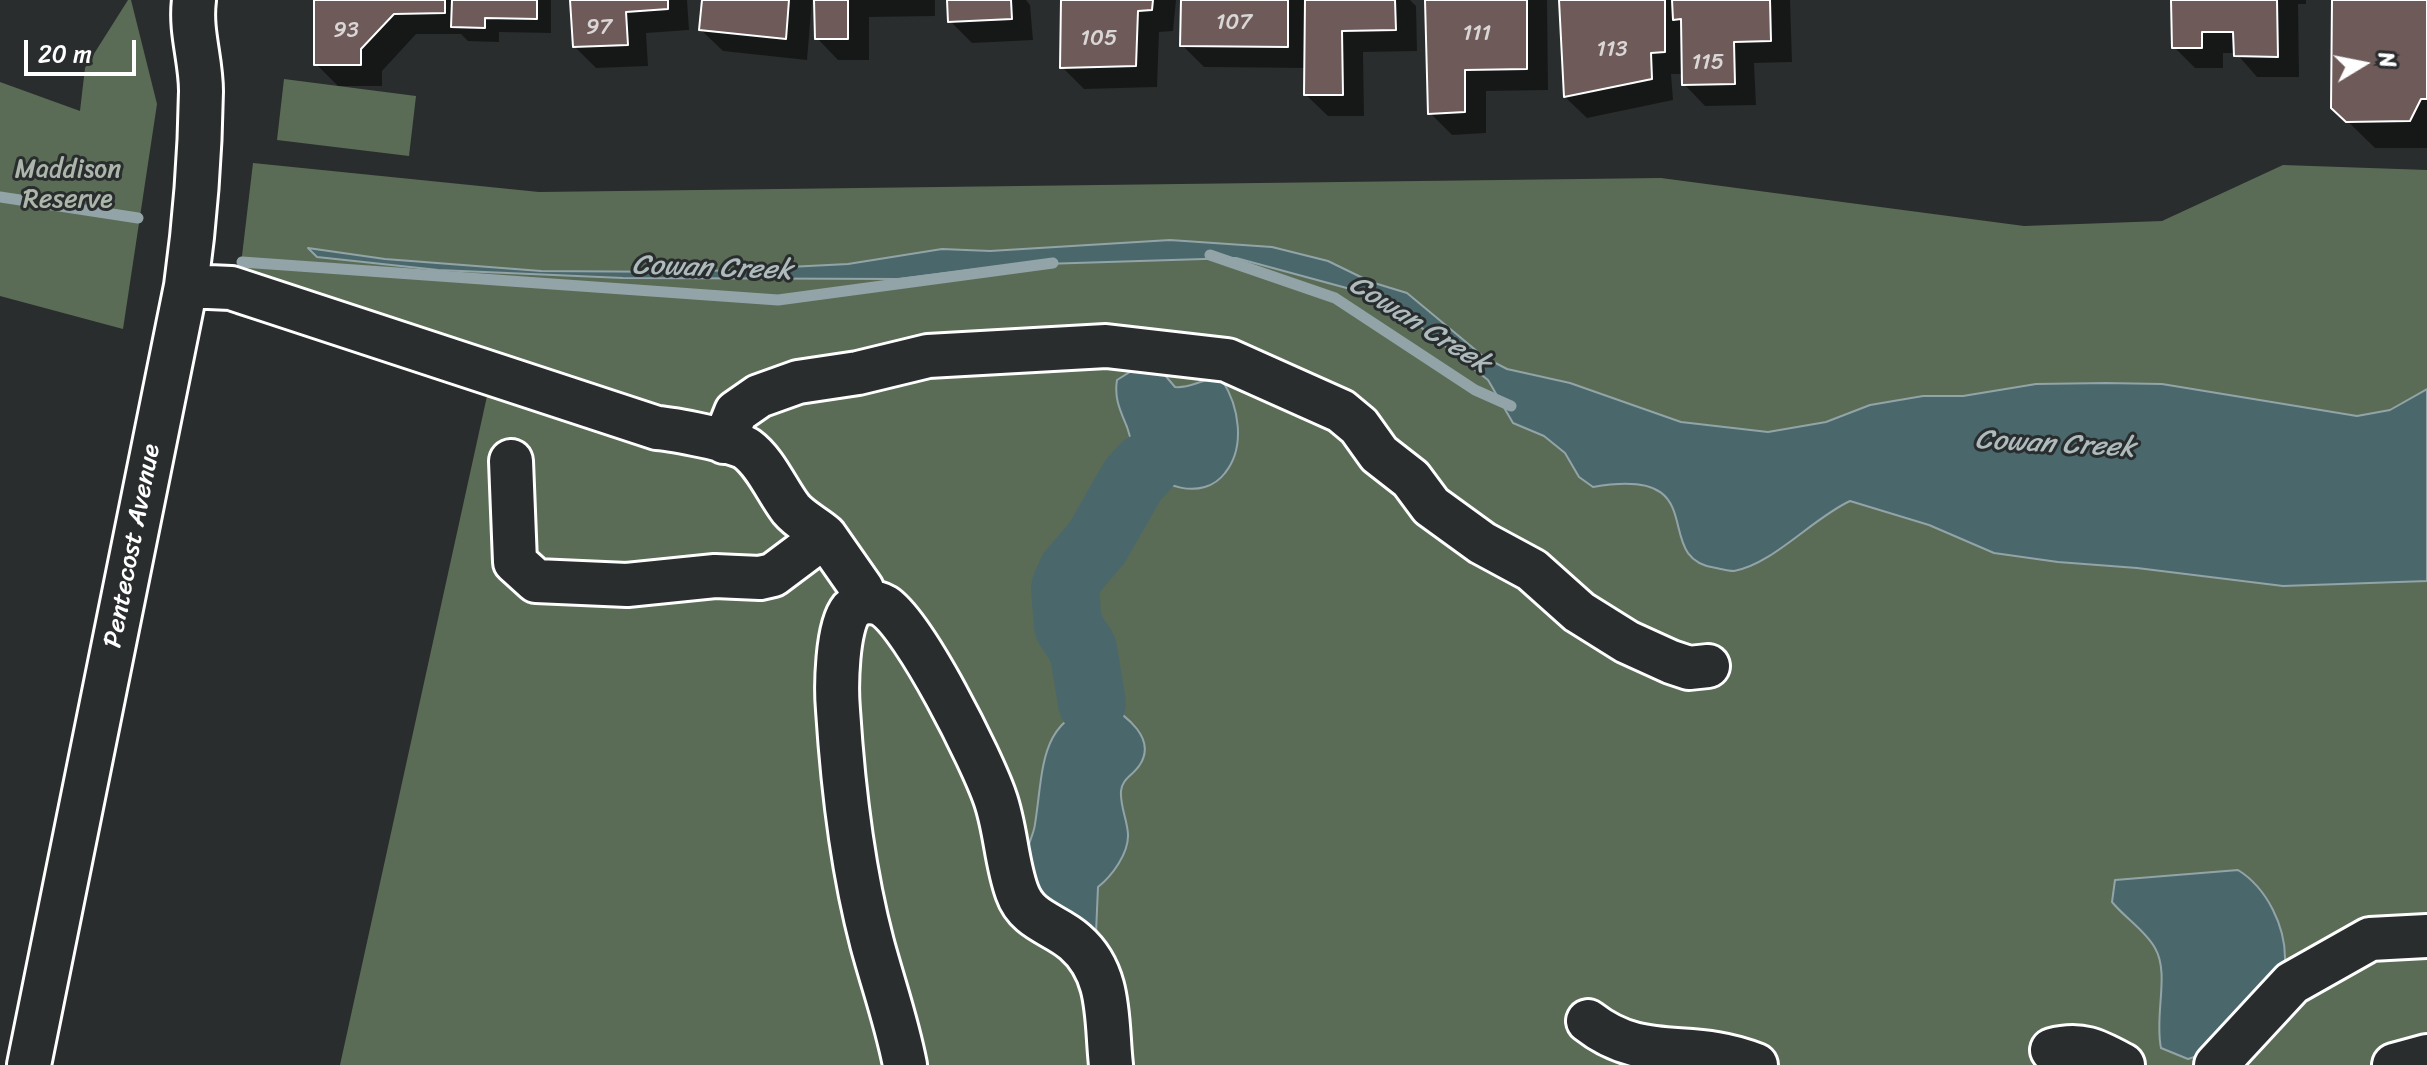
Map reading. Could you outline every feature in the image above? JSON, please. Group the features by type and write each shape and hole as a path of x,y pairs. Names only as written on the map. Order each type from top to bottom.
{"street":[{"name":"Pentecost Avenue","path":"29,1065 186,286 196,216 201,86 187,8"},
{"path":"186,286 231,288 657,428 677,429 747,449 794,513 825,536 862,589 867,602"},
{"path":"724,442 736,412 759,396 798,382 858,373 928,356 1106,346 1227,360 1341,411 1359,426 1379,454 1411,479 1431,506 1482,543 1532,570 1579,612 1627,642 1671,662 1689,668 1708,666"},
{"path":"511,461 515,562 536,581 627,585 715,576 760,578 773,575 825,536"},
{"path":"905,1065 856,868 838,709 843,630 847,616 856,604 867,602 881,604 893,613 941,684 996,799 1010,871 1026,909 1053,930 1073,939 1090,957 1103,984 1111,1065"},
{"path":"2216,1065 2292,983 2370,939 2427,936"},
{"path":"1588,1021 1615,1049 1641,1062 1668,1064 1731,1056 1756,1065"},
{"path":"2052,1050 2075,1045 2092,1047 2123,1065"},
{"path":"2394,1065 2427,1056"}],"green space":[{"name":"Maddison Reserve","path":"128,0 131,0 157,104 123,329 0,296 0,82 80,111 85,68"},
{"path":"284,79 416,96 409,156 277,140"},
{"path":"253,163 539,192 1661,178 2024,226 2162,221 2283,165 2427,170 2427,1065 340,1065 489,387 235,315"}],"water":[{"path":"1170,240 1272,247 1328,261 1371,282 1407,293 1484,357 1507,369 1570,383 1681,422 1768,432 1826,422 1870,405 1923,396 1963,396 2036,384 2106,383 2162,384 2357,416 2390,410 2427,389 2427,581 2283,586 2137,568 2058,562 1994,553 1929,525 1850,501 1749,567 1734,571 1716,568 1696,561 1685,548 1669,501 1655,489 1631,484 1593,487 1579,477 1565,453 1544,436 1513,423 1488,380 1404,314 1365,293 1236,258 1011,265 898,279 623,278 438,270 317,257 308,248 385,259 541,271 689,272 848,264 942,249 990,251"},
{"path":"1158,367 1175,387 1222,380 1233,402 1238,426 1236,451 1225,473 1205,487 1181,488 1157,478 1140,461 1134,449 1118,404 1117,380 1133,370"},
{"path":"1105,704 1130,721 1145,746 1139,766 1122,787 1128,841 1119,864 1098,887 1096,933 1076,930 1053,915 1031,874 1027,855 1043,765 1056,732 1083,710"},
{"path":"2238,870 2258,887 2273,910 2282,935 2285,961 2260,984 2204,1054 2188,1059 2161,1048 2162,982 2159,958 2146,935 2112,902 2115,880"}],"building":[{"path":"314,0 445,0 445,13 394,14 361,49 361,65 314,65"},
{"path":"452,0 537,0 537,19 485,18 485,28 451,27"},
{"path":"570,0 668,0 668,9 626,12 628,45 573,47"},
{"path":"702,0 789,0 786,39 699,30"},
{"path":"814,0 848,0 848,39 815,39"},
{"path":"947,0 1011,0 1012,19 948,22"},
{"path":"1061,0 1153,0 1152,10 1138,11 1136,66 1060,68"},
{"path":"1181,0 1288,0 1288,47 1180,46"},
{"path":"1305,0 1395,0 1396,30 1342,31 1343,95 1304,95"},
{"path":"1425,0 1527,0 1527,69 1465,70 1465,112 1428,114"},
{"path":"1559,0 1665,0 1665,52 1651,53 1652,79 1564,97"},
{"path":"1672,0 1770,0 1771,41 1734,42 1735,84 1682,85 1681,19 1673,20"},
{"path":"2171,0 2277,0 2278,57 2234,56 2233,32 2202,32 2202,48 2172,48"},
{"path":"2332,0 2427,0 2427,99 2421,99 2410,121 2346,122 2331,108"}],"waterway":[{"path":"0,197 138,218"},
{"name":"Cowan Creek","path":"1210,255 1335,298 1475,390 1511,406"},
{"name":"Cowan Creek","path":"242,262 778,300 1053,263"},
{"path":"1092,703 1083,649 1068,626 1065,588 1072,572 1097,543 1133,480 1145,467"}]}
